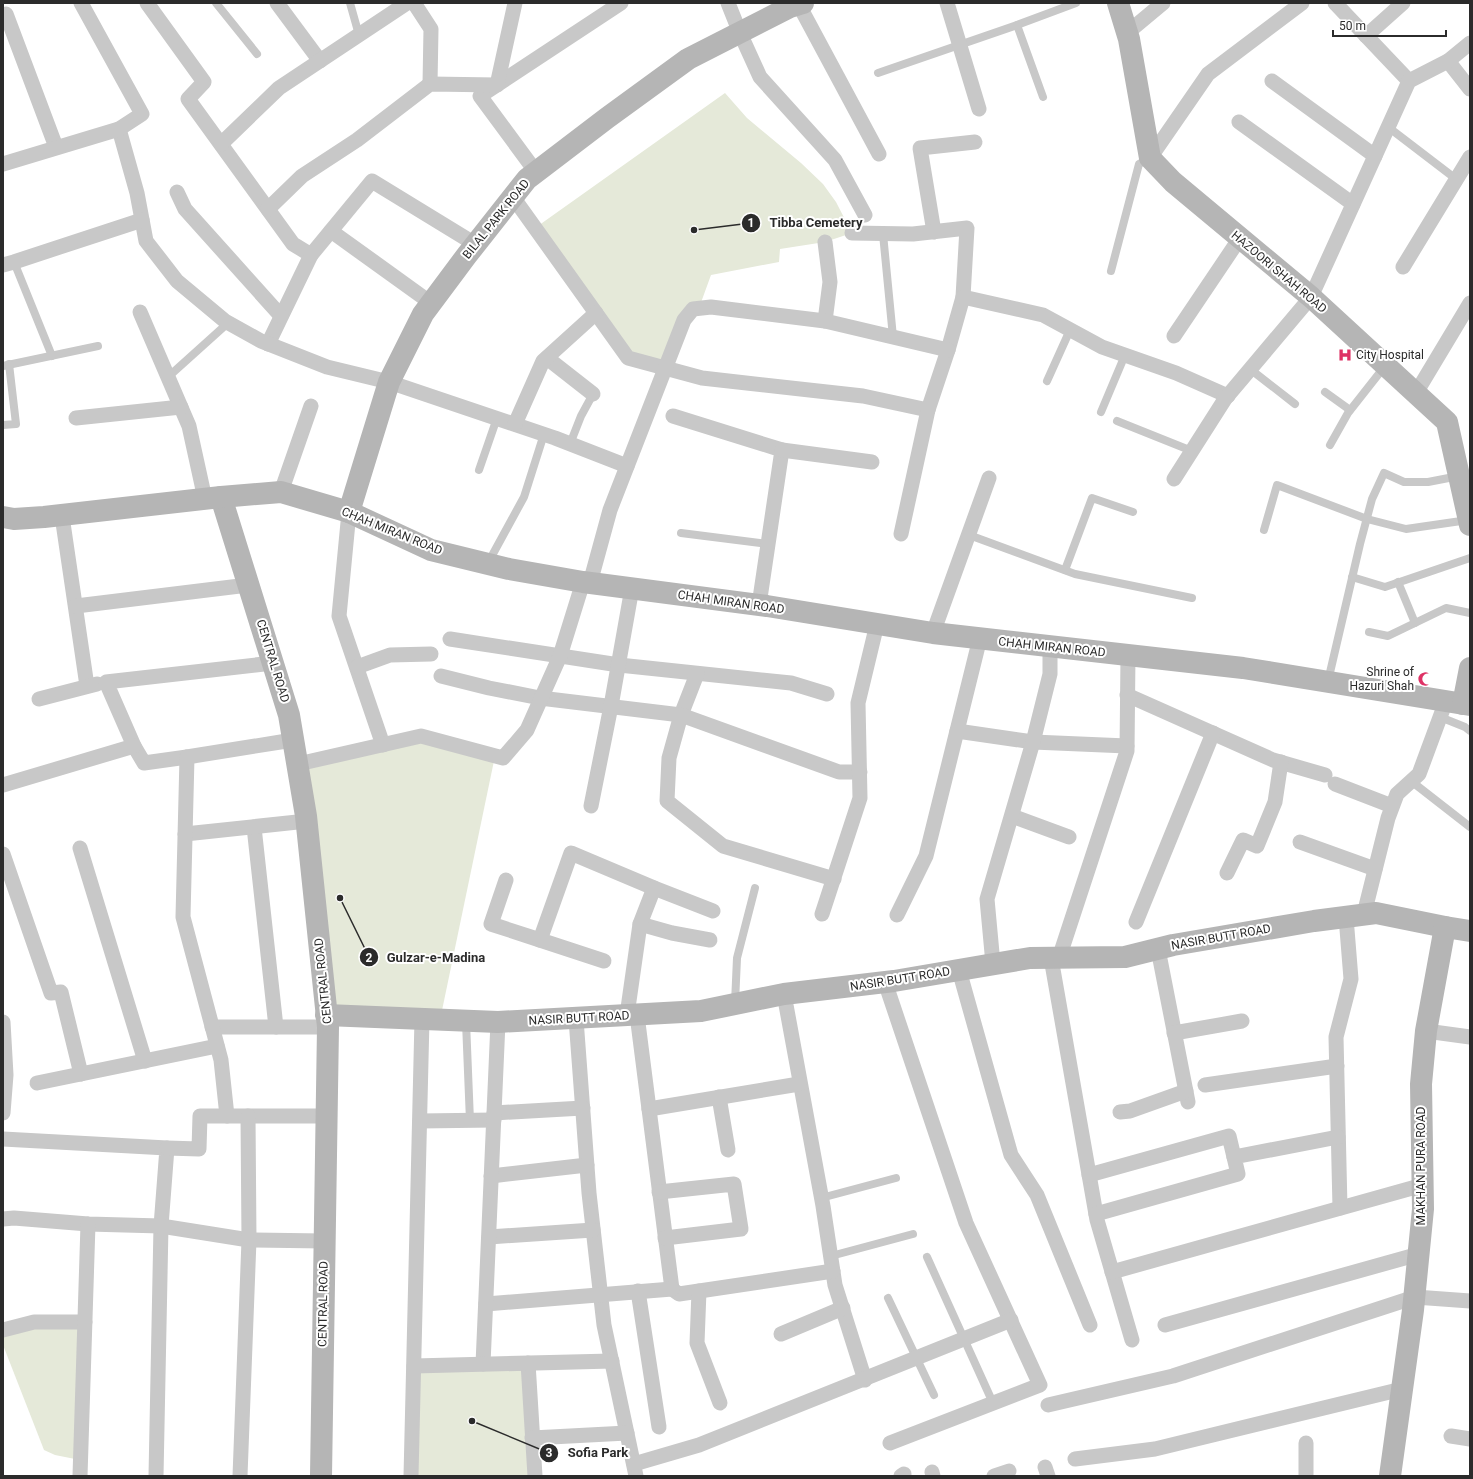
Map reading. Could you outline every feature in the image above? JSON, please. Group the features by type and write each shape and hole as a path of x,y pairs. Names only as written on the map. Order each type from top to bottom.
{"street":[{"path":"3,164 119,129 142,114 81,3"},
{"path":"277,3 320,61"},
{"path":"221,144 279,88 407,3"},
{"path":"414,3 430,29 430,84"},
{"path":"497,85 515,3"},
{"path":"536,172 480,96 621,3"},
{"path":"728,3 760,77 834,160 865,215"},
{"path":"947,3 979,109"},
{"path":"1118,3 1127,33 1150,158"},
{"path":"1127,33 1163,3"},
{"path":"1150,158 1208,74 1302,3"},
{"path":"1335,3 1409,81"},
{"path":"1366,36 1403,3"},
{"path":"150,4 204,82 188,99 293,244 311,255"},
{"path":"800,4 879,154"},
{"name":"BILAL PARK ROAD","path":"349,512 389,382 423,314 475,244 527,179 688,59 790,7 800,4"},
{"path":"4,14 56,147"},
{"path":"1174,479 1228,396 1311,297 1409,81 1448,61 1470,43"},
{"path":"1448,61 1470,89"},
{"path":"1272,81 1375,156"},
{"path":"268,209 302,176 357,140 430,84 497,85"},
{"path":"1239,122 1353,204"},
{"path":"119,129 137,193 146,241 177,281 228,323 261,341 327,367 389,382 544,434 627,466"},
{"path":"934,232 920,148 975,142"},
{"path":"1403,267 1470,157"},
{"name":"HAZOORI SHAH ROAD","path":"1150,158 1173,182 1311,297 1447,422 1469,516"},
{"path":"268,344 311,255 372,181 475,244"},
{"path":"177,192 185,209 282,316"},
{"path":"513,197 628,358 702,378 863,396 928,410"},
{"path":"8,264 142,220"},
{"path":"852,233 913,234 967,228 963,297 948,350 928,410 901,534"},
{"path":"331,231 431,303"},
{"path":"1174,336 1240,238"},
{"path":"825,242 830,282 825,321"},
{"path":"963,297 1043,315 1102,347 1176,373 1228,396"},
{"path":"1416,393 1470,303"},
{"path":"298,764 421,736 503,758 527,730 560,656 587,582 610,510 684,320 693,309 711,307 825,321 948,350"},
{"path":"140,312 189,426 213,498"},
{"path":"515,424 543,362 596,313"},
{"path":"547,358 593,394"},
{"path":"281,492 311,406"},
{"path":"76,418 181,407"},
{"path":"673,416 782,450 872,462"},
{"path":"759,605 782,450"},
{"path":"933,633 989,478"},
{"name":"CHAH MIRAN ROAD","path":"3,517 14,519 62,516 213,498 281,492 349,512 431,550 509,569 587,582 759,605 933,633 1243,668 1328,682 1455,706"},
{"name":"CENTRAL ROAD","path":"213,498 248,585 289,715 307,821 327,1021 321,1476"},
{"path":"349,512 339,616 382,745"},
{"path":"62,516 87,686"},
{"path":"76,606 248,585"},
{"path":"591,806 632,588"},
{"path":"822,914 860,798 858,703 877,624"},
{"path":"898,916 926,856 980,638"},
{"path":"450,639 618,665 791,683 827,694"},
{"path":"993,964 987,899 1033,742 1050,674 1050,646"},
{"path":"357,667 390,655 431,654"},
{"path":"1128,655 1127,751 1055,958 1096,1214 1132,1340"},
{"path":"39,699 106,682 273,663"},
{"path":"1340,1208 1336,1038 1351,979 1355,915 1375,869 1388,818 1397,794 1419,774 1455,706 1470,668"},
{"path":"697,674 681,715 669,758 667,800 723,846 834,879"},
{"path":"441,676 489,688 540,698 681,715 839,772 860,772"},
{"path":"106,682 134,746 144,763 293,740"},
{"path":"1127,695 1281,762 1330,780 1392,806"},
{"path":"957,731 1033,742 1127,746"},
{"path":"1136,922 1213,733"},
{"path":"3,785 134,746"},
{"path":"187,757 183,917 221,1060 227,1116"},
{"path":"1227,873 1243,840 1257,846 1275,802 1281,762"},
{"path":"1012,816 1069,837"},
{"path":"185,834 307,821"},
{"path":"254,827 276,1027"},
{"path":"1300,842 1375,869"},
{"path":"80,848 145,1061"},
{"path":"540,940 571,853 654,888 714,911"},
{"path":"3,854 51,993 61,992 80,1074"},
{"path":"506,880 491,924 604,961"},
{"path":"654,888 640,924 632,1015 649,1110 672,1289 678,1294 699,1291 832,1263"},
{"name":"NASIR BUTT ROAD","path":"327,1021 422,1019 498,1022 576,1019 701,1011 784,994 885,982 1030,958 1125,957 1173,945 1283,926 1376,913 1470,931"},
{"path":"640,924 672,933 710,940"},
{"name":"MAKHAN PURA ROAD","path":"1390,1476 1414,1297 1423,1209 1421,1084 1426,1031 1445,927"},
{"path":"1120,1112 1130,1111 1187,1097 1158,949"},
{"path":"959,970 1011,1155 1037,1195 1090,1325"},
{"path":"885,982 966,1223 1040,1385 890,1443"},
{"path":"784,994 799,1084 821,1198 835,1285 865,1380"},
{"path":"411,1476 422,1019"},
{"path":"576,1019 587,1165 604,1325 635,1470 865,1380 1011,1320"},
{"path":"212,1027 276,1027 327,1021"},
{"path":"1174,1033 1242,1021"},
{"path":"3,1022 6,1074 3,1113"},
{"path":"483,1364 498,1022"},
{"path":"1426,1031 1470,1037"},
{"path":"37,1083 217,1046"},
{"path":"1205,1085 1336,1066"},
{"path":"649,1110 799,1084"},
{"path":"719,1097 728,1150"},
{"path":"420,1121 470,1121 494,1116 583,1108"},
{"path":"3,1138 199,1149 200,1116 326,1116"},
{"path":"240,1476 249,1240 248,1116"},
{"path":"1089,1175 1229,1136 1238,1174 1096,1214"},
{"path":"1234,1156 1338,1137"},
{"path":"156,1476 160,1226 167,1148"},
{"path":"491,1176 587,1165"},
{"path":"659,1192 734,1184 741,1229 665,1238"},
{"path":"1112,1272 1423,1185"},
{"path":"3,1219 14,1218 88,1224 160,1226 249,1240 324,1241"},
{"path":"80,1476 88,1224"},
{"path":"489,1237 594,1230"},
{"path":"1165,1325 1419,1254"},
{"path":"486,1304 672,1289"},
{"path":"638,1291 659,1427"},
{"path":"699,1291 697,1343 720,1403"},
{"path":"1048,1405 1173,1376 1414,1297 1470,1300"},
{"path":"781,1334 843,1308"},
{"path":"3,1330 34,1322 85,1322"},
{"path":"414,1366 612,1361"},
{"path":"528,1363 535,1476"},
{"path":"1075,1459 1155,1450 1402,1389"},
{"path":"532,1438 627,1433"},
{"path":"1451,1436 1470,1439"},
{"path":"1306,1443 1306,1476"},
{"path":"994,1476 1009,1471"}],"lane":[{"path":"216,3 257,54"},
{"path":"350,3 359,35"},
{"path":"878,73 1076,3"},
{"path":"1017,25 1043,97"},
{"path":"1388,127 1456,179"},
{"path":"1111,271 1138,164 1150,158"},
{"path":"883,234 893,337"},
{"path":"8,264 52,356"},
{"path":"168,377 228,323"},
{"path":"1047,381 1070,330"},
{"path":"3,425 16,424 6,365 98,346"},
{"path":"1101,412 1125,355"},
{"path":"1330,445 1350,410 1385,365"},
{"path":"1250,369 1295,404"},
{"path":"1325,392 1350,410"},
{"path":"570,444 580,416 593,394"},
{"path":"479,470 497,418"},
{"path":"1118,421 1192,451"},
{"path":"487,564 524,497 544,434"},
{"path":"1328,682 1372,499 1384,473 1404,482 1428,482 1459,476"},
{"path":"1264,530 1278,485 1367,519 1406,528 1469,516"},
{"path":"1065,570 1092,498 1132,512"},
{"path":"680,533 768,544"},
{"path":"969,535 1065,570 1111,582 1192,598"},
{"path":"1352,578 1385,587 1470,558"},
{"path":"1398,582 1415,623"},
{"path":"1369,632 1388,636 1446,608 1470,613"},
{"path":"1455,706 1465,726 1470,731"},
{"path":"1411,782 1470,826"},
{"path":"735,1004 737,958 755,888"},
{"path":"466,1021 470,1121"},
{"path":"821,1198 896,1178"},
{"path":"832,1263 913,1234"},
{"path":"927,1257 993,1403"},
{"path":"888,1298 934,1396"}],"green space":[{"path":"725,93 747,118 801,163 823,184 836,202 852,233 825,242 780,249 779,262 711,275 699,308 665,369 628,358 535,228"},
{"path":"421,736 495,756 440,1020 326,1015 298,764"},
{"path":"85,1322 80,1460 55,1455 44,1450 3,1345 3,1331"},
{"path":"528,1363 535,1476 411,1476 414,1366"}],"place":[{"name":"Tibba Cemetery","path":"694,230"},
{"name":"City Hospital","path":"1345,355"},
{"name":"Shrine of Hazuri Shah","path":"1425,679"},
{"name":"Gulzar-e-Madina","path":"340,898"},
{"name":"Sofia Park","path":"472,1421"}]}
